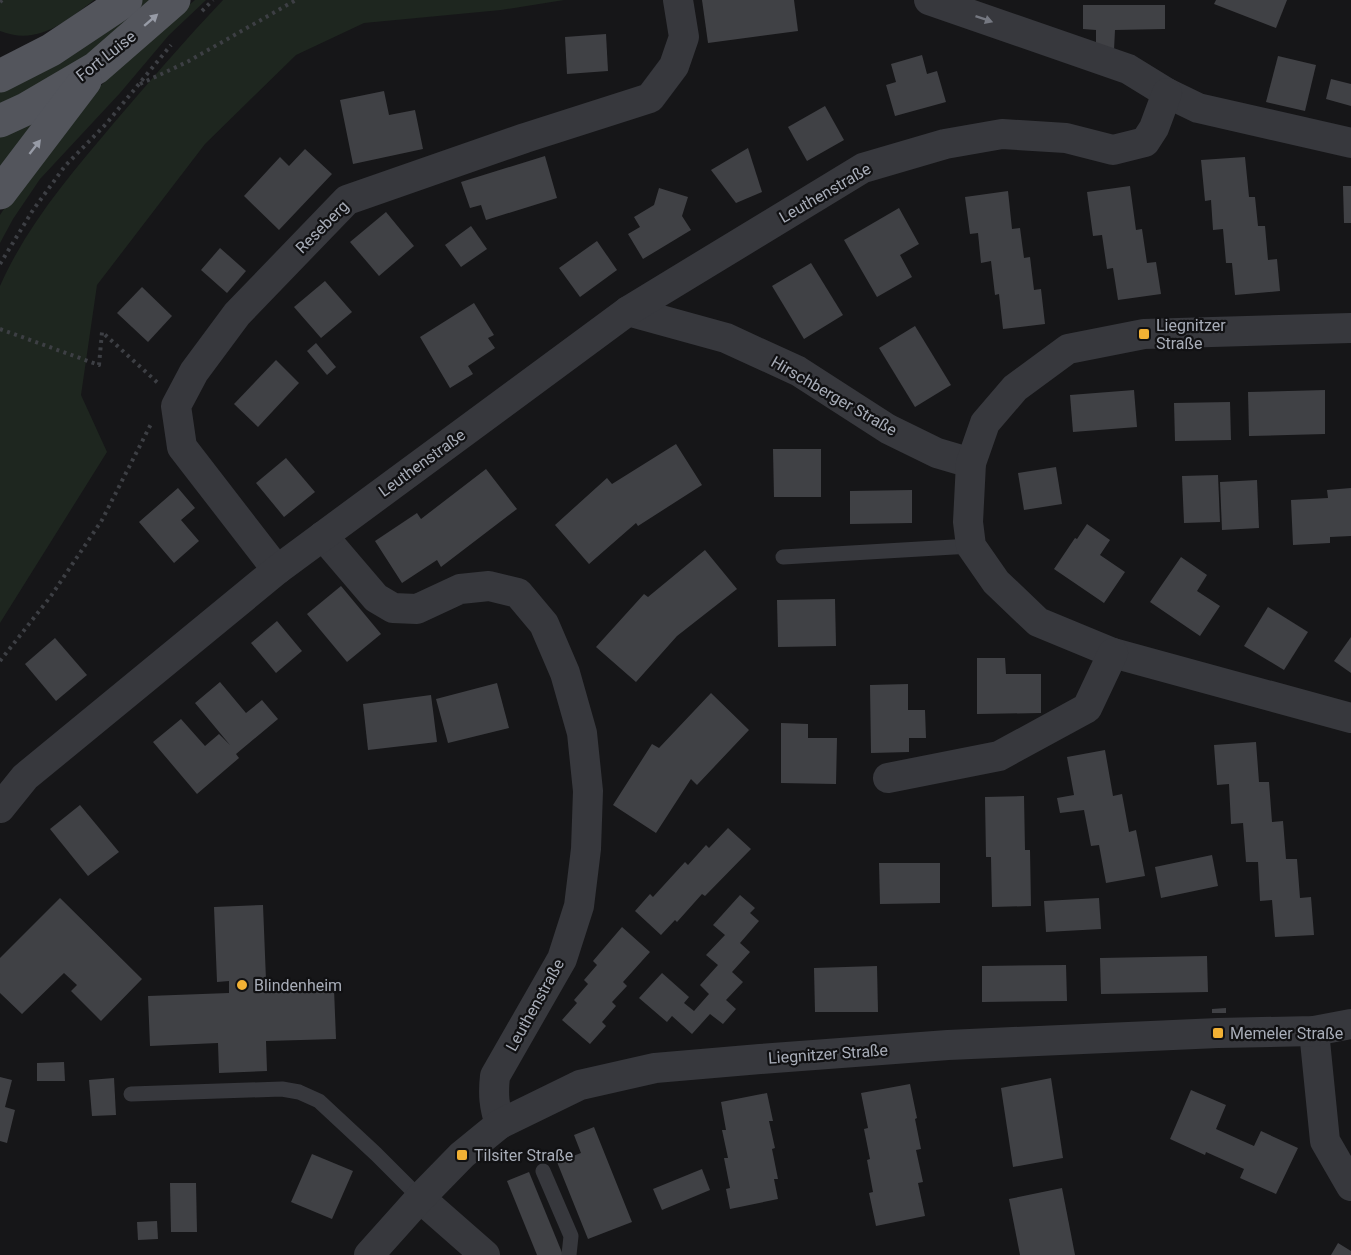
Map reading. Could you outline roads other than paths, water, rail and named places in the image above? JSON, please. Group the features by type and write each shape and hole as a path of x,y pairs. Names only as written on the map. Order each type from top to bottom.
{"main road":[{"name":"Fort Luise","path":"0,76 51,50 126,0"},
{"name":"Fort Luise","path":"0,121 26,109 96,68 174,0"},
{"path":"0,48 16,52 51,50"},
{"path":"0,194 96,68"}],"street":[{"name":"Reseberg","path":"277,570 182,447 177,406 191,379 237,314 346,200 525,138 650,98 674,66 684,37 678,0"},
{"path":"929,0 1128,69 1167,93 1198,108 1351,143"},
{"name":"Leuthenstraße","path":"0,808 25,777 277,570 628,311 863,168 945,144 1002,134 1066,138 1113,150 1145,142 1154,128 1167,93"},
{"name":"Hirschberger Straße","path":"628,311 726,338 798,371 888,429 937,453 970,463"},
{"path":"1351,328 1144,334 1068,349 1015,388 985,423 970,463 968,522 971,546 996,582 1038,622 1113,653 1351,718"},
{"name":"Leuthenstraße","path":"323,536 376,598 393,608 417,609 460,589 489,586 518,593 544,624 565,673 582,733 588,790 586,849 579,906 562,959 495,1076 494,1107 500,1124"},
{"path":"888,778 999,756 1087,708 1113,653"},
{"name":"Liegnitzer Straße","path":"369,1255 462,1155 500,1124 580,1085 655,1068 948,1045 1183,1034 1314,1031 1351,1024"},
{"path":"1314,1031 1325,1141 1351,1186"},
{"path":"420,1198 484,1255"}],"lane":[{"path":"783,557 971,546"},
{"path":"131,1094 282,1089 299,1092 319,1101 420,1198"},
{"path":"543,1171 571,1236 569,1255"}],"place":[{"name":"Liegnitzer Straße","path":"1144,334"},
{"name":"Blindenheim","path":"242,985"},
{"name":"Memeler Straße","path":"1218,1033"},
{"name":"Tilsiter Straße","path":"462,1155"}]}
